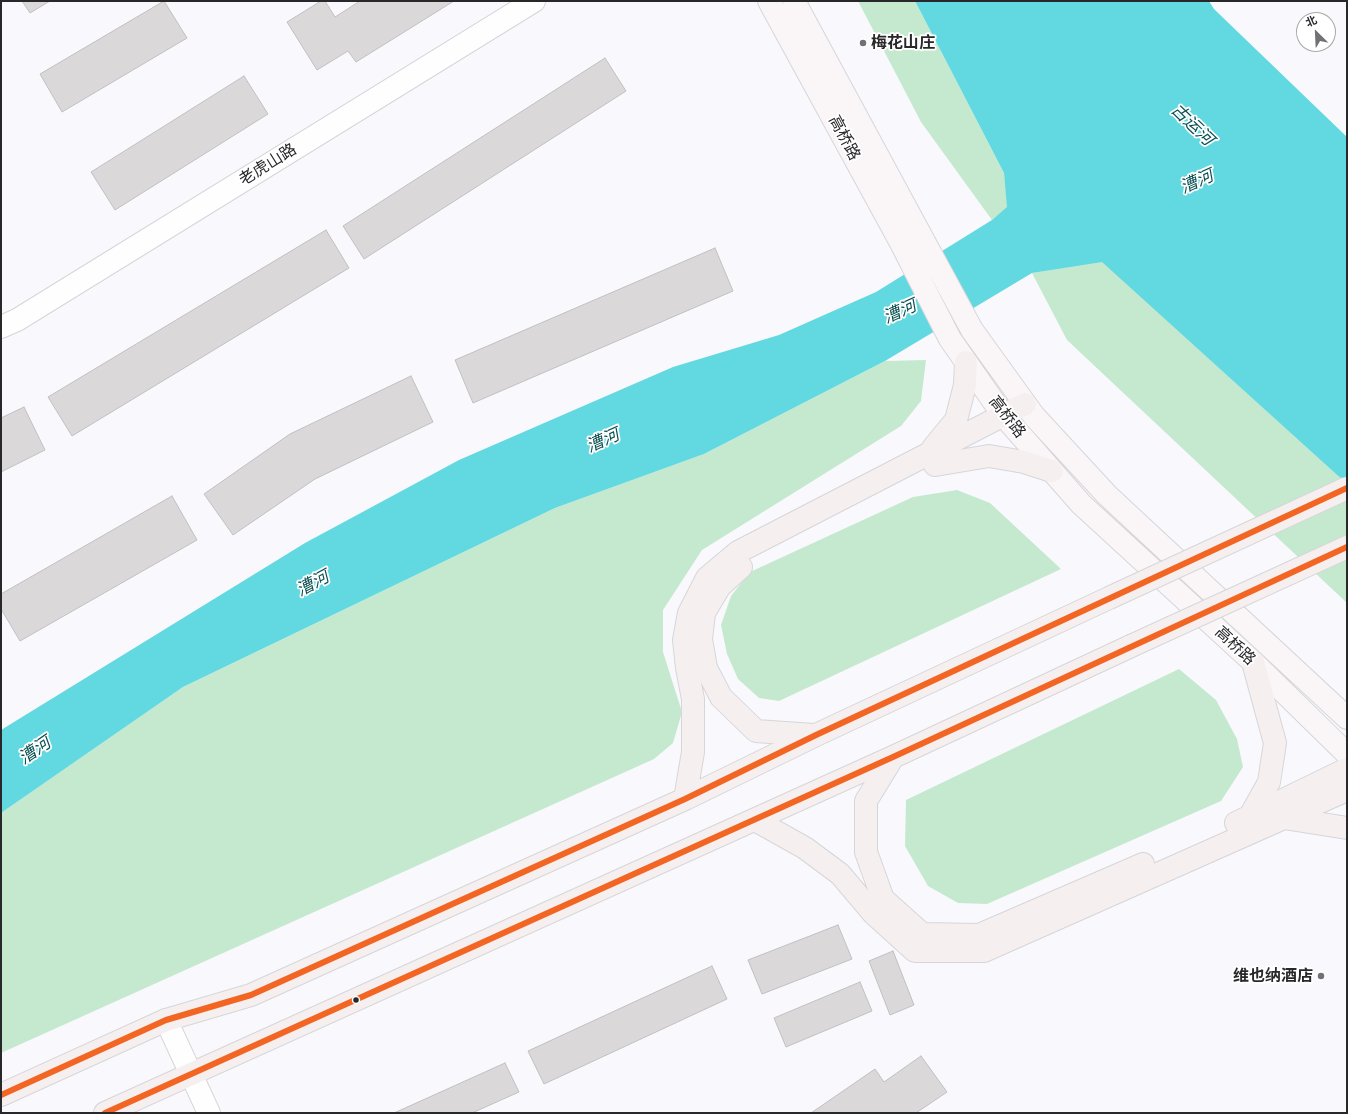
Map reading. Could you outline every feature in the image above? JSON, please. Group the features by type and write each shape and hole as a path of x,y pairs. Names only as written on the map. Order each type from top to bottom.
{"main road":[{"name":"高桥路","path":"769,1 910,239 972,330 1030,410 1107,495 1347,718"},
{"name":"高桥路","path":"794,1 910,239 950,339 1008,421 1081,504 1253,662 1347,754"},
{"path":"931,460 956,420 965,385 966,362"},
{"path":"685,798 694,752 693,699 687,668 684,640 688,613 706,578 738,552 931,460 1030,410"},
{"path":"816,735 756,731 721,697 706,668 701,639 704,614 720,586 746,563 931,460 989,456 1024,462 1052,471"},
{"path":"1,1096 166,1020 251,995 685,798 816,735 1347,488"},
{"path":"105,1113 755,820 1347,547"},
{"path":"1249,818 1269,782 1275,743 1253,662"},
{"path":"893,757 866,801 866,852 883,899 922,934 979,936 1249,818 1347,769"},
{"path":"755,820 805,848 840,874 873,913 914,951 984,951 1347,790"},
{"path":"1284,818 1347,828"}],"street":[{"name":"老虎山路","path":"1,327 17,320 534,1"},
{"path":"166,1020 209,1113"}],"green space":[{"path":"858,1 915,1 1004,173 1008,207 992,220 921,122"},
{"path":"1102,261 1347,484 1347,603 1067,340 1032,273"},
{"path":"926,360 921,401 901,426 702,550 663,610 663,652 682,712 673,743 654,759 1,1053 1,813 183,687 555,508 704,454 885,361"},
{"path":"957,490 990,503 1061,569 779,701 759,698 738,679 727,654 721,625 731,596 750,572 913,497"},
{"path":"1179,669 1216,700 1237,739 1243,767 1221,801 987,904 958,903 928,886 905,846 906,800"}],"water":[{"path":"915,1 1209,1 1214,9 1347,137 1347,484 1102,262 1032,273 885,361 704,454 555,508 183,687 1,813 1,730 305,543 459,460 673,367 779,335 876,292 992,220 1007,207 1004,173"}],"building":[{"path":"22,1 50,1 30,13"},
{"path":"164,1 187,38 62,112 40,74"},
{"path":"321,1 325,1 335,17 360,1 454,1 356,62 348,51 317,70 287,22"},
{"path":"605,58 626,91 364,259 343,226"},
{"path":"244,76 268,114 115,210 91,172"},
{"path":"326,230 349,268 72,436 48,397"},
{"path":"715,248 733,291 473,403 455,360"},
{"path":"411,376 433,422 315,479 233,535 204,494 290,434"},
{"path":"24,407 45,450 1,472 1,418"},
{"path":"172,496 197,540 20,641 1,609 1,594"},
{"path":"838,925 852,959 762,994 748,960"},
{"path":"893,951 914,1005 890,1015 869,961"},
{"path":"712,966 727,999 544,1084 528,1051"},
{"path":"860,982 872,1011 786,1047 774,1018"},
{"path":"921,1056 947,1092 916,1113 811,1113 875,1069 884,1082"},
{"path":"505,1063 519,1092 472,1113 394,1113"}],"transit line":[{"path":"1,1095 166,1020 251,995 685,799 816,735 1347,488"},
{"path":"105,1113 893,757 1347,547"}],"place":[{"name":"梅花山庄","path":"863,43"},
{"name":"维也纳酒店","path":"1321,976"}],"water label":[{"name":"古运河","path":"1192,125"},
{"name":"漕河","path":"1197,182"},
{"name":"漕河","path":"900,312"},
{"name":"漕河","path":"603,441"},
{"name":"漕河","path":"313,584"},
{"name":"漕河","path":"35,751"}]}
